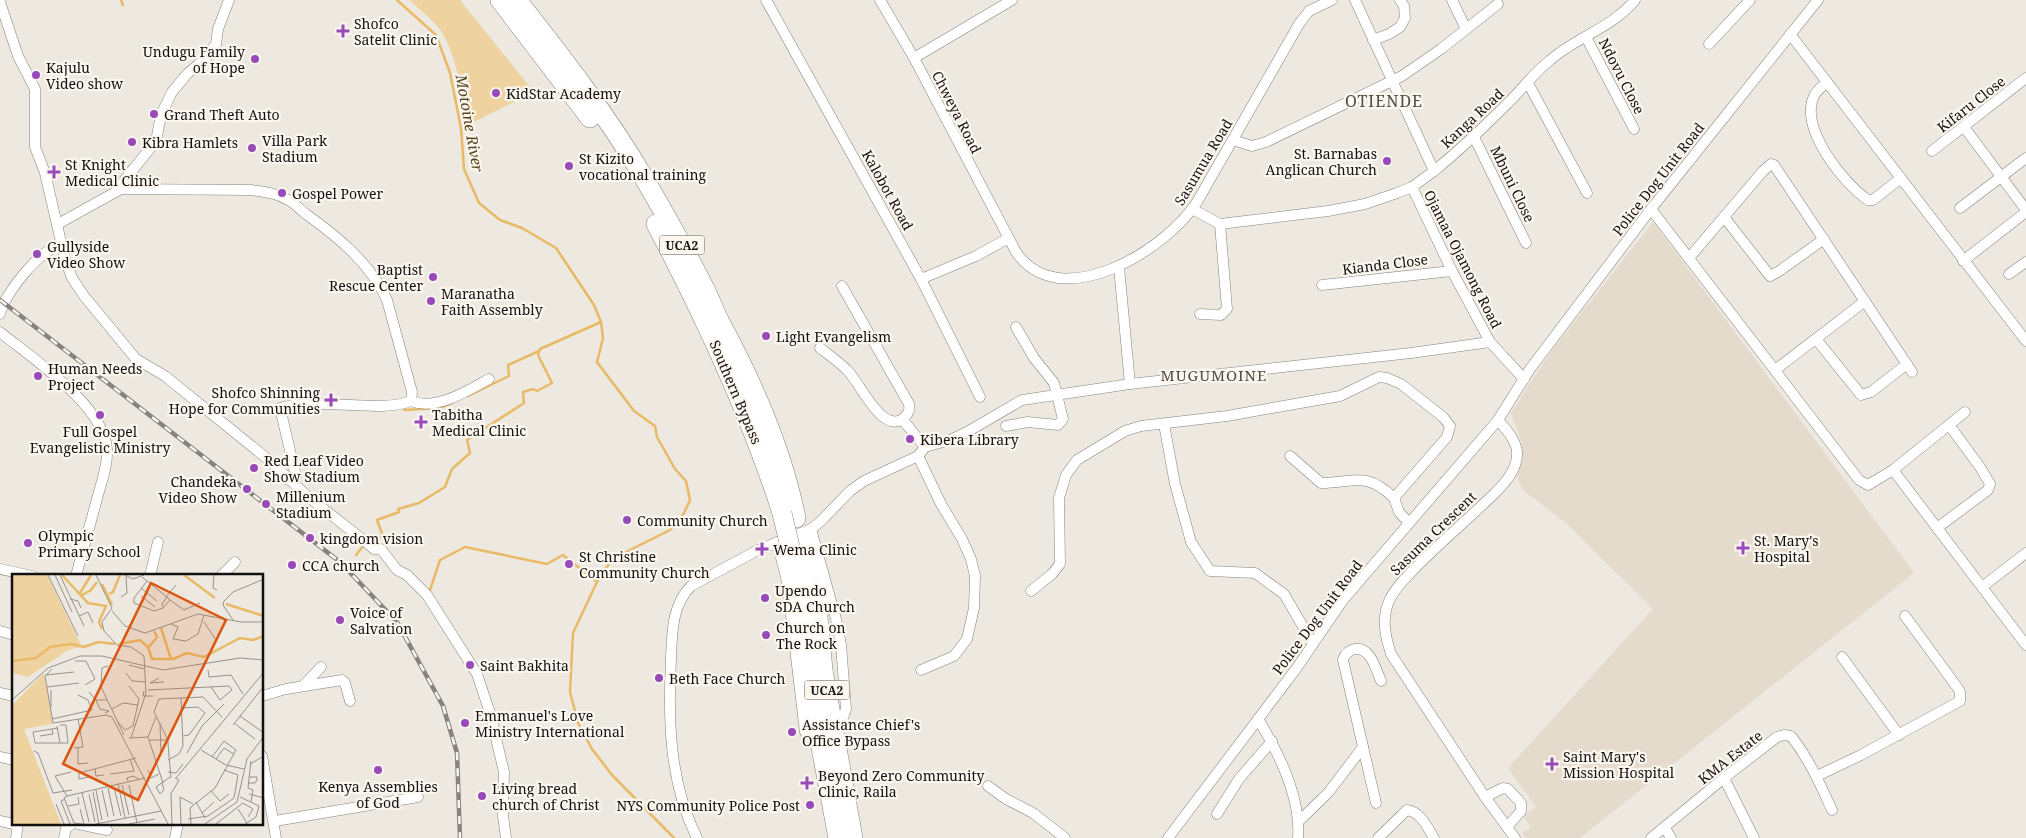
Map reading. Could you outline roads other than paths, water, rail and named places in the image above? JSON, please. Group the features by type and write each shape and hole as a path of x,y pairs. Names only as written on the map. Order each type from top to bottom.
{"highway":[{"name":"Southern Bypass","path":"500,0 603,135 636,186 696,303 740,398 816,596 823,670 854,838"},
{"name":"Southern Bypass","path":"517,0 561,56 624,146 677,236 719,320 737,351 755,393 782,465 793,532 818,726 838,838"}],"street":[{"path":"121,189 122,182 156,141 161,115 172,92 187,74 206,58 216,44 220,22 229,0"},
{"name":"Kalobot Road","path":"766,0 922,279 980,397"},
{"name":"Chweya Road","path":"880,0 914,58 1007,239"},
{"path":"988,0 993,10"},
{"path":"914,58 1012,0"},
{"name":"Sasumua Road","path":"1007,239 1022,260 1045,275 1071,279 1119,267 1153,248 1192,209 1299,24 1309,11 1332,0"},
{"path":"1355,0 1434,171"},
{"path":"1374,40 1400,27 1405,18 1404,6 1400,0"},
{"path":"1452,0 1466,29"},
{"name":"Kanga Road","path":"1412,187 1474,137 1547,62 1569,45 1621,15 1635,0"},
{"path":"1709,44 1750,0"},
{"name":"Police Dog Unit Road","path":"1524,379 1650,209 1818,0"},
{"path":"0,2 18,56 35,89 35,147 45,173 49,198 72,278 136,359 165,376 374,549 381,549 397,570 407,575 422,590 477,674 490,713 504,772 503,816 506,838"},
{"path":"1233,140 1252,146 1266,142 1393,80 1427,59 1498,4"},
{"path":"1790,34 2026,341"},
{"name":"Ndovu Close","path":"1586,36 1634,129"},
{"name":"Kifaru Close","path":"1932,151 2026,78"},
{"path":"1828,82 1814,95 1811,107 1819,141 1832,162 1868,200 1873,200 1901,178"},
{"path":"1528,83 1587,193"},
{"path":"1963,261 2026,211 1964,127"},
{"name":"Mbuni Close","path":"1474,137 1526,242"},
{"path":"1960,208 2026,158"},
{"path":"1689,258 1763,171 1771,164 1774,165 1910,368 1871,392 1861,395 1816,339"},
{"name":"Ojamaa Ojamong Road","path":"1220,224 1365,204 1412,187 1452,270 1490,342 1524,379"},
{"path":"58,224 121,189 251,190 273,193 289,200 347,247 382,288 408,374 412,392 411,401"},
{"path":"1192,209 1220,224 1227,309 1221,315 1200,314"},
{"path":"1650,209 1863,484 1874,483 1893,470 1965,412"},
{"path":"1724,216 1770,276 1824,238"},
{"path":"922,279 976,256 1007,239"},
{"path":"0,314 3,302 22,276 52,246 61,244"},
{"path":"2010,274 2026,262"},
{"path":"1119,267 1130,384"},
{"name":"Kianda Close","path":"1322,285 1452,270"},
{"path":"820,348 848,370 882,416 891,422 902,420 910,410 909,404 842,286"},
{"path":"1775,370 1865,301"},
{"path":"1006,426 1028,422 1058,425 1063,416 1057,393 1049,375 1034,358 1016,328"},
{"path":"1,331 87,405 100,424 108,451 77,574"},
{"path":"697,838 686,814 671,744 669,697 675,613 684,594 691,586 793,532 820,522 850,491 864,481 921,451 966,432 1022,400 1057,393 1411,353 1490,342"},
{"path":"1031,591 1052,574 1060,564 1059,498 1066,475 1078,460 1125,431 1141,426 1227,416 1340,396 1379,377 1387,378 1401,384 1443,417 1450,426 1447,436 1394,498"},
{"path":"289,480 296,476 280,408 346,403 383,405 411,401 419,404 435,403 466,392 489,379"},
{"path":"1498,420 1524,379"},
{"path":"902,420 921,451 941,504 971,558 975,576 974,608 968,639 954,656 921,670"},
{"name":"Police Dog Unit Road","path":"1168,838 1258,719 1343,600 1498,420"},
{"name":"Sasuma Crescent","path":"1498,420 1513,438 1517,452 1514,469 1498,490 1427,556 1396,589 1389,600 1384,619 1386,638 1391,654 1485,797 1515,838"},
{"path":"1164,424 1176,484 1191,542 1210,571 1256,573 1284,594 1313,644"},
{"path":"1937,528 1988,490 1990,484 1980,467 1948,425"},
{"path":"1290,456 1321,482 1346,479 1366,481 1384,489 1394,498 1399,512 1409,523"},
{"path":"1893,470 2026,645"},
{"path":"793,532 787,581 805,732"},
{"path":"150,574 158,542"},
{"path":"1982,587 2026,553"},
{"path":"224,574 235,562"},
{"path":"0,569 23,574"},
{"path":"1817,776 1955,705 1961,698 1957,687 1905,616"},
{"path":"1376,802 1343,660 1345,655 1355,649 1363,650 1369,655 1381,681"},
{"path":"1842,656 1898,735"},
{"path":"304,686 321,666"},
{"path":"264,696 304,686 342,680 345,683 350,701"},
{"path":"1258,719 1272,741 1285,773 1299,821 1298,838"},
{"name":"KMA Estate","path":"1652,838 1724,778 1777,738 1784,735 1791,736 1798,745 1817,776 1832,810"},
{"path":"1217,814 1239,779 1272,741"},
{"path":"1299,821 1328,793 1363,747"},
{"path":"264,766 275,821 276,838"},
{"path":"1724,778 1754,838"},
{"path":"988,786 1006,800 1033,813 1065,838"},
{"path":"1485,797 1503,788 1508,789 1521,803 1521,811 1507,826"},
{"path":"275,821 418,797"},
{"path":"1378,838 1407,810 1419,816 1434,838"},
{"path":"64,838 66,828 69,826"},
{"path":"86,826 107,831"},
{"path":"1665,828 1671,838"}],"waterway":[{"path":"121,0 123,5"},
{"name":"Motoine River","path":"397,0 436,35 450,73 461,128 464,169 479,203 500,220 522,228 556,248 594,305 601,322 603,338 597,362 634,411 655,426 657,437 675,469 686,481 690,500 684,513 670,530 612,559 597,582 573,633 570,692 578,723 592,749 612,775 674,838"},
{"path":"369,542 383,536 377,520 399,512 398,509 419,503 445,487 452,469 470,453 467,440 524,403 523,392 533,389 537,391 552,383 538,355 540,349 601,322"},
{"path":"468,396 509,376 508,365 539,351"},
{"path":"402,407 405,410 439,408 452,403"},
{"path":"254,407 277,406"},
{"path":"356,555 364,545"},
{"path":"429,593 440,560 465,547 547,564 563,555 597,582"}],"railway":[{"path":"0,300 340,562 397,622 443,706 457,753 460,838"}],"place":[{"name":"Shofco Satelit Clinic","path":"343,31"},
{"name":"Undugu Family of Hope","path":"255,59"},
{"name":"Kajulu Video show","path":"36,75"},
{"name":"KidStar Academy","path":"496,93"},
{"name":"Grand Theft Auto","path":"154,114"},
{"name":"Kibra Hamlets","path":"132,142"},
{"name":"Villa Park Stadium","path":"252,148"},
{"name":"St. Barnabas Anglican Church","path":"1387,161"},
{"name":"St Kizito vocational training","path":"569,166"},
{"name":"St Knight Medical Clinic","path":"54,172"},
{"name":"Gospel Power","path":"282,193"},
{"name":"Gullyside Video Show","path":"37,254"},
{"name":"Baptist Rescue Center","path":"433,277"},
{"name":"Maranatha Faith Assembly","path":"431,301"},
{"name":"Light Evangelism","path":"766,336"},
{"name":"Human Needs Project","path":"38,376"},
{"name":"Shofco Shinning Hope for Communities","path":"331,400"},
{"name":"Full Gospel Evangelistic Ministry","path":"100,415"},
{"name":"Tabitha Medical Clinic","path":"421,422"},
{"name":"Kibera Library","path":"910,439"},
{"name":"Red Leaf Video Show Stadium","path":"254,468"},
{"name":"Chandeka Video Show","path":"247,489"},
{"name":"Millenium Stadium","path":"266,504"},
{"name":"Community Church","path":"627,520"},
{"name":"kingdom vision","path":"310,538"},
{"name":"Olympic Primary School","path":"28,543"},
{"name":"St. Mary's Hospital","path":"1743,548"},
{"name":"Wema Clinic","path":"762,549"},
{"name":"St Christine Community Church","path":"569,564"},
{"name":"CCA church","path":"292,565"},
{"name":"Upendo SDA Church","path":"765,598"},
{"name":"Voice of Salvation","path":"340,620"},
{"name":"Church on The Rock","path":"766,635"},
{"name":"Saint Bakhita","path":"470,665"},
{"name":"Beth Face Church","path":"659,678"},
{"name":"Emmanuel's Love Ministry International","path":"465,723"},
{"name":"Assistance Chief's Office Bypass","path":"792,732"},
{"name":"Saint Mary's Mission Hospital","path":"1552,764"},
{"name":"Kenya Assemblies of God","path":"378,770"},
{"name":"Beyond Zero Community Clinic, Raila","path":"807,783"},
{"name":"Living bread church of Christ","path":"482,796"},
{"name":"NYS Community Police Post","path":"810,805"}],"district":[{"name":"OTIENDE","path":"1384,101"},
{"name":"MUGUMOINE","path":"1214,375"}]}
